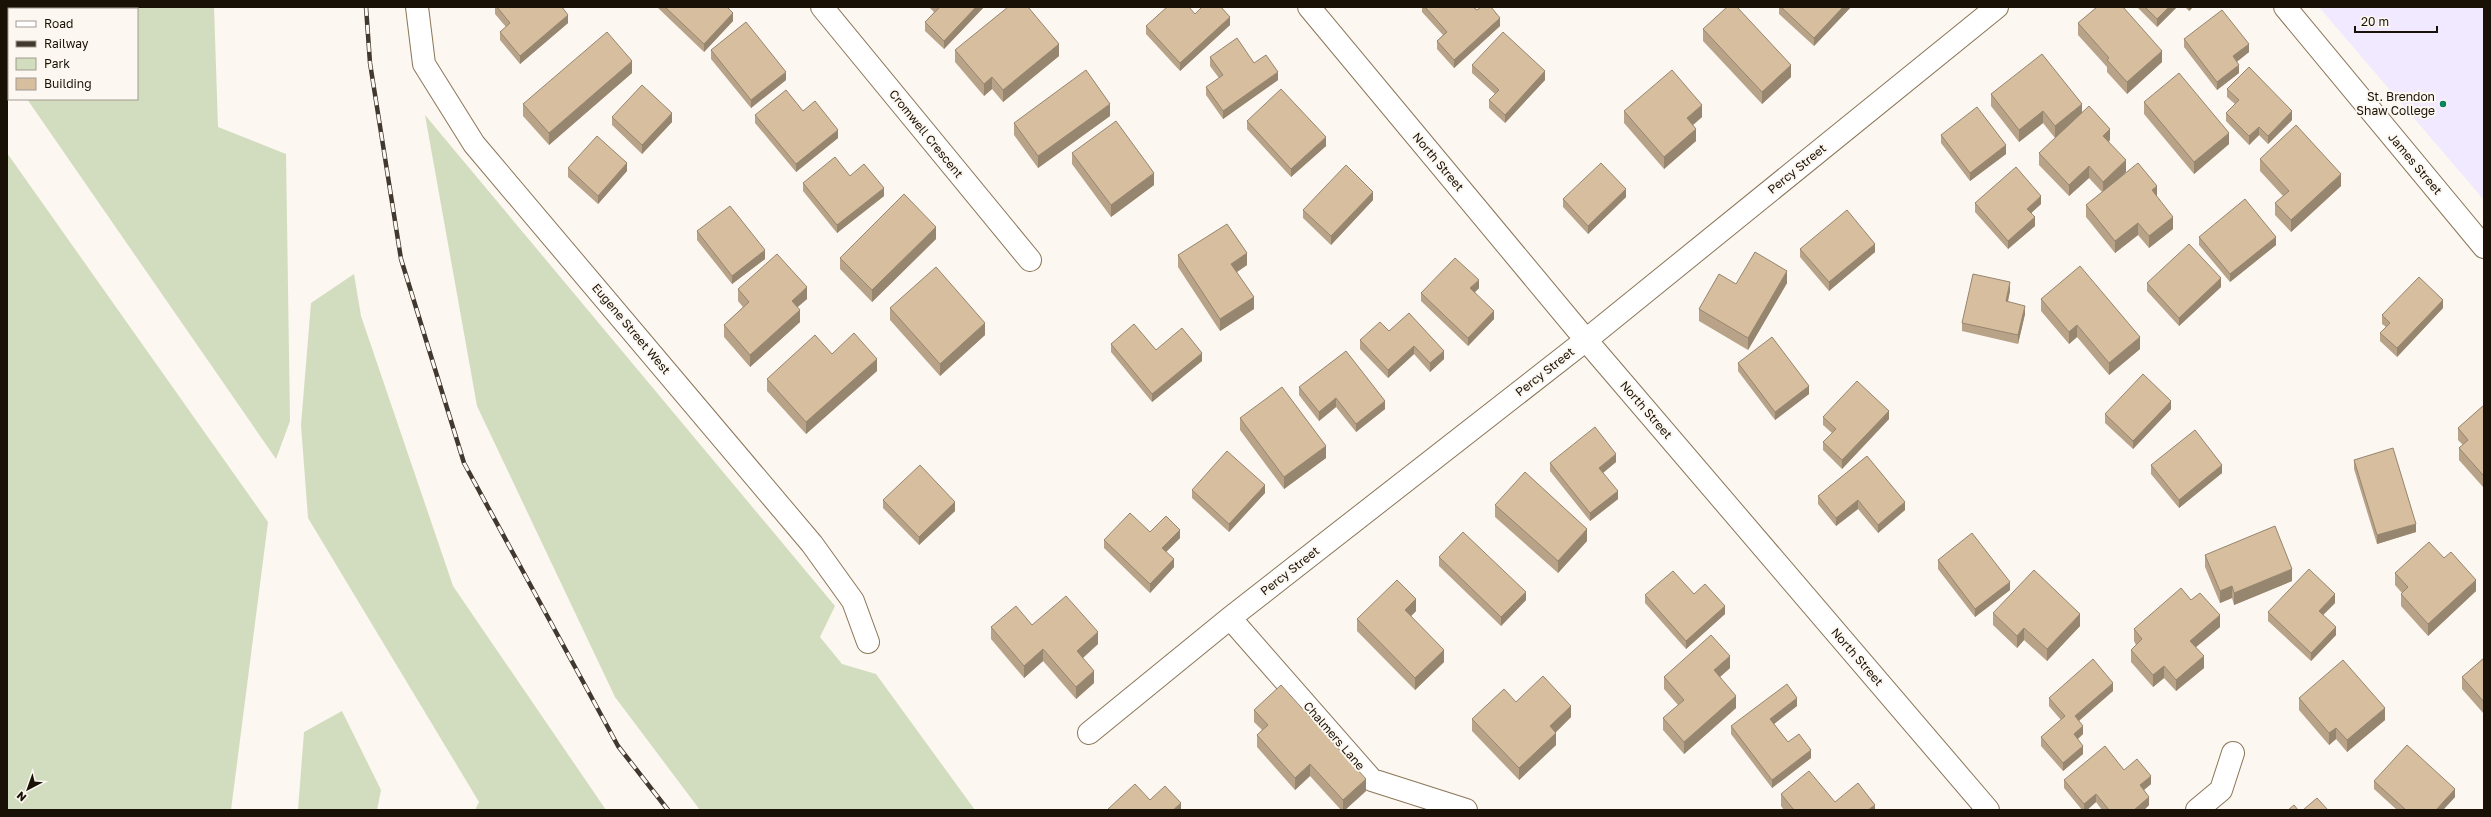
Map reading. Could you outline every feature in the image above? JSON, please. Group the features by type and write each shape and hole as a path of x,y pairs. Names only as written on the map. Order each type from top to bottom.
{"street":[{"name":"Eugene Street West","path":"417,7 424,64 474,144 812,544 854,601 868,642"},
{"name":"Cromwell Crescent","path":"822,7 1030,260"},
{"name":"North Street","path":"1310,7 1586,340 1988,810"},
{"name":"Percy Street","path":"1089,733 1230,618 1586,340 1997,7"},
{"name":"James Street","path":"2285,7 2484,247"},
{"name":"Chalmers Lane","path":"1230,618 1372,780 1466,810"},
{"path":"2197,810 2221,790 2233,753"}],"shaded area":[{"name":"St. Brendon Shaw College","path":"2319,7 2484,7 2484,200"}],"green space":[{"path":"7,7 214,7 218,127 286,154 290,421 276,459 28,100 138,100 138,8 8,8 7,81"},
{"path":"425,115 835,606 820,637 842,664 876,674 975,810 700,810 615,697 477,406"},
{"path":"7,153 268,522 231,810 7,810"},
{"path":"354,274 361,316 453,586 606,810 475,810 479,802 308,518 301,425 311,303"},
{"path":"342,711 381,790 377,810 298,810 304,732"}],"building":[{"path":"497,7 562,7 568,15 520,56 500,32 510,23"},
{"path":"665,7 727,7 733,13 704,44"},
{"path":"938,7 976,7 944,41 925,22 939,8"},
{"path":"1008,7 1028,7 1059,44 1003,90 992,77 984,84 955,50"},
{"path":"1167,7 1189,7 1195,14 1202,7 1221,7 1230,17 1180,63 1146,26"},
{"path":"1425,7 1473,7 1477,10 1481,7 1491,7 1500,18 1454,60 1437,41 1447,32"},
{"path":"1727,7 1737,7 1791,65 1762,92 1703,29"},
{"path":"1781,7 1843,7 1814,38"},
{"path":"2097,7 2123,7 2162,51 2127,82 2107,60 2109,58 2078,23"},
{"path":"2145,7 2169,7 2157,19"},
{"path":"2222,10 2249,44 2233,56 2239,65 2217,82 2184,39"},
{"path":"746,22 786,72 751,100 711,50"},
{"path":"607,32 632,61 549,133 523,104"},
{"path":"1503,32 1545,71 1505,115 1489,100 1499,90 1472,65"},
{"path":"1237,38 1254,63 1266,55 1278,72 1223,111 1206,87 1223,75 1210,57"},
{"path":"2042,54 2082,104 2055,126 2043,111 2019,130 1991,94"},
{"path":"2249,67 2292,111 2268,136 2259,127 2249,136 2226,113 2239,100 2227,89"},
{"path":"1086,70 1110,104 1038,156 1014,123"},
{"path":"1672,70 1702,105 1687,118 1696,129 1664,157 1624,111"},
{"path":"2179,73 2229,133 2194,162 2144,102"},
{"path":"642,85 672,113 642,145 612,117"},
{"path":"1281,89 1326,137 1291,169 1247,121"},
{"path":"786,90 803,111 815,101 838,130 796,164 755,115"},
{"path":"2089,106 2110,129 2103,136 2126,160 2103,182 2089,166 2069,185 2039,153"},
{"path":"1977,107 2006,145 1970,173 1941,135"},
{"path":"1116,121 1154,173 1111,205 1072,153"},
{"path":"2296,125 2341,174 2291,220 2275,203 2289,191 2260,159"},
{"path":"597,136 627,163 598,196 568,168"},
{"path":"835,157 850,176 864,164 884,188 837,225 803,183"},
{"path":"1601,163 1626,189 1588,226 1563,199"},
{"path":"2138,163 2157,186 2152,190 2173,217 2149,236 2138,223 2115,241 2086,205"},
{"path":"1346,165 1373,192 1331,236 1303,210"},
{"path":"2016,167 2041,196 2027,209 2035,217 2008,241 1975,203"},
{"path":"904,194 936,227 872,290 840,258"},
{"path":"2245,199 2276,237 2230,274 2199,237"},
{"path":"730,206 765,250 732,276 697,231"},
{"path":"1847,210 1875,244 1829,282 1800,249"},
{"path":"1227,224 1247,253 1231,264 1254,297 1220,319 1178,255"},
{"path":"2189,244 2221,278 2179,318 2147,283"},
{"path":"1755,252 1787,271 1748,338 1699,309 1719,274 1736,284"},
{"path":"777,254 807,287 792,301 800,310 750,355 724,325 749,302 738,289"},
{"path":"1455,258 1479,280 1470,288 1494,311 1468,338 1421,293"},
{"path":"2080,266 2140,337 2109,363 2077,325 2069,332 2041,299"},
{"path":"936,267 985,323 940,364 890,308"},
{"path":"1973,274 2010,282 2006,301 2025,306 2018,335 1962,323"},
{"path":"2419,277 2443,300 2397,348 2380,333 2390,323 2382,315"},
{"path":"1409,313 1444,351 1430,363 1414,346 1388,370 1360,340 1380,322 1389,331"},
{"path":"1134,324 1156,350 1182,328 1202,353 1152,394 1111,344"},
{"path":"854,333 877,359 806,422 767,379 815,335 832,354"},
{"path":"1772,337 1809,386 1775,412 1738,363"},
{"path":"1346,351 1385,401 1356,424 1336,398 1319,412 1299,387"},
{"path":"2143,374 2171,401 2133,441 2105,414"},
{"path":"1857,381 1889,411 1842,460 1823,442 1836,429 1823,417"},
{"path":"1282,387 1326,446 1284,477 1240,418"},
{"path":"2484,405 2483,475 2459,448 2468,440 2458,428"},
{"path":"1595,427 1616,454 1599,468 1618,491 1590,513 1550,463"},
{"path":"2195,430 2222,465 2179,500 2151,465"},
{"path":"2393,448 2416,524 2377,535 2354,460"},
{"path":"1227,451 1265,485 1229,524 1192,490"},
{"path":"1867,456 1905,502 1878,525 1858,500 1836,518 1818,496"},
{"path":"920,465 955,502 919,537 883,500"},
{"path":"1525,472 1587,529 1558,561 1495,505"},
{"path":"1130,513 1150,532 1166,516 1180,530 1162,548 1174,559 1150,584 1104,540"},
{"path":"2275,526 2292,569 2234,593 2232,586 2220,591 2205,555"},
{"path":"1463,532 1526,592 1501,617 1439,557"},
{"path":"1972,533 2010,582 1975,609 1938,560"},
{"path":"2429,542 2444,558 2451,552 2476,580 2428,624 2401,594 2408,587 2395,573"},
{"path":"2309,569 2335,594 2319,611 2336,627 2311,653 2268,612"},
{"path":"2034,570 2080,614 2047,649 2024,628 2017,636 1993,613"},
{"path":"1673,571 1694,594 1705,584 1725,606 1686,641 1645,595"},
{"path":"1397,580 1416,599 1405,610 1444,650 1415,678 1357,619"},
{"path":"2181,588 2191,600 2200,593 2220,615 2190,641 2204,656 2176,680 2164,666 2153,675 2131,650 2142,639 2134,629"},
{"path":"1066,596 1098,632 1077,651 1094,671 1076,687 1043,649 1024,666 991,627 1016,606 1032,625"},
{"path":"1711,635 1730,656 1714,670 1736,696 1684,742 1663,718 1684,700 1664,677"},
{"path":"2484,658 2484,702 2462,677"},
{"path":"2093,659 2113,683 2075,716 2083,726 2074,734 2083,746 2063,763 2041,737 2065,716 2049,698"},
{"path":"2343,660 2385,708 2347,740 2336,728 2329,733 2299,698"},
{"path":"1543,676 1571,706 1550,726 1556,733 1519,768 1472,719 1504,689 1516,702"},
{"path":"1787,684 1797,698 1770,719 1788,742 1799,734 1811,750 1772,780 1731,726"},
{"path":"1281,685 1366,779 1343,800 1310,764 1295,778 1257,735 1268,725 1254,710"},
{"path":"2407,745 2455,789 2436,810 2406,810 2374,781"},
{"path":"2105,746 2124,770 2137,759 2151,776 2140,785 2149,797 2134,810 2109,810 2096,794 2084,804 2064,780"},
{"path":"1809,771 1835,802 1858,783 1875,805 1868,810 1794,810 1781,794"},
{"path":"1135,784 1150,800 1165,786 1181,803 1173,810 1107,810"},
{"path":"2317,798 2328,810 2303,810"},
{"path":"2294,805 2298,810 2288,810"}],"railway":[{"path":"366,7 370,63 401,259 464,463 618,746 668,810"}],"place":[{"name":"St. Brendon Shaw College","path":"2443,104"}]}
